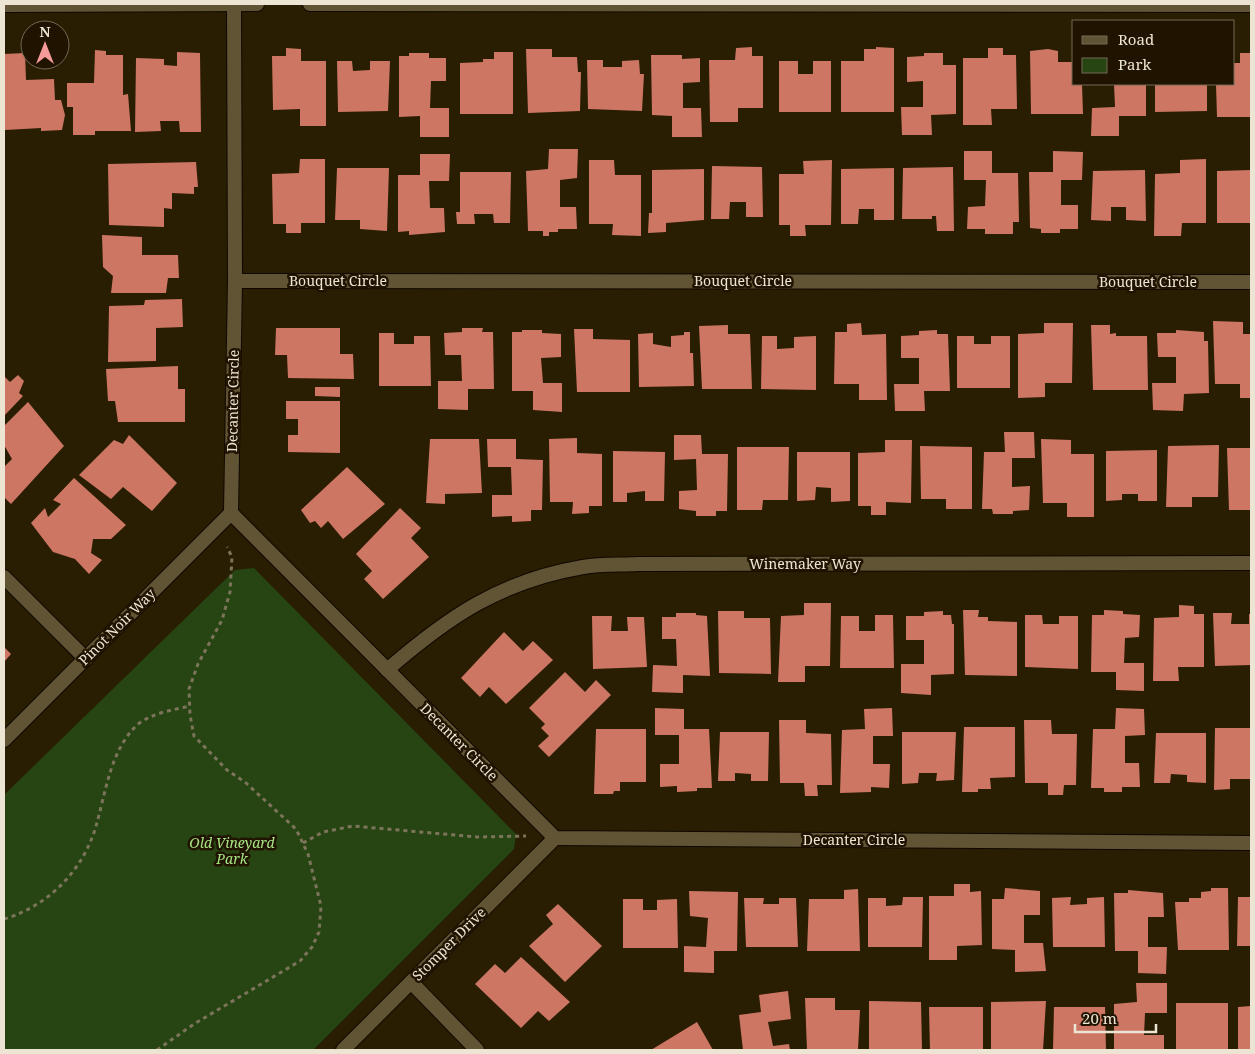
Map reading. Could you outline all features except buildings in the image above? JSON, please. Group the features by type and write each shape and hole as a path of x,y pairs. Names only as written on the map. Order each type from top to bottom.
{"street":[{"path":"4,4 257,4"},
{"name":"Decanter Circle","path":"234,4 235,281 231,513 552,835 1251,843"},
{"path":"310,4 1251,5"},
{"name":"Bouquet Circle","path":"235,281 1251,282"},
{"name":"Pinot Noir Way","path":"4,740 231,513"},
{"name":"Winemaker Way","path":"387,670 415,646 464,610 503,589 543,576 586,567 637,564 1251,563"},
{"path":"4,577 86,658"},
{"name":"Stomper Drive","path":"343,1050 552,835"},
{"path":"411,982 477,1050"}],"path":[{"path":"157,1050 194,1024 300,961 312,947 319,932 321,906 308,854 296,829 246,783 227,770 194,736 189,689 198,664 222,620 230,592 232,557 217,527"},
{"path":"4,919 24,913 47,897 70,876 87,852 116,757 138,724 161,712 190,706"},
{"path":"303,843 323,832 353,826 477,837 516,838 552,835"}],"green space":[{"name":"Old Vineyard Park","path":"254,568 516,834 514,849 313,1050 4,1050 4,795 235,570"}]}
